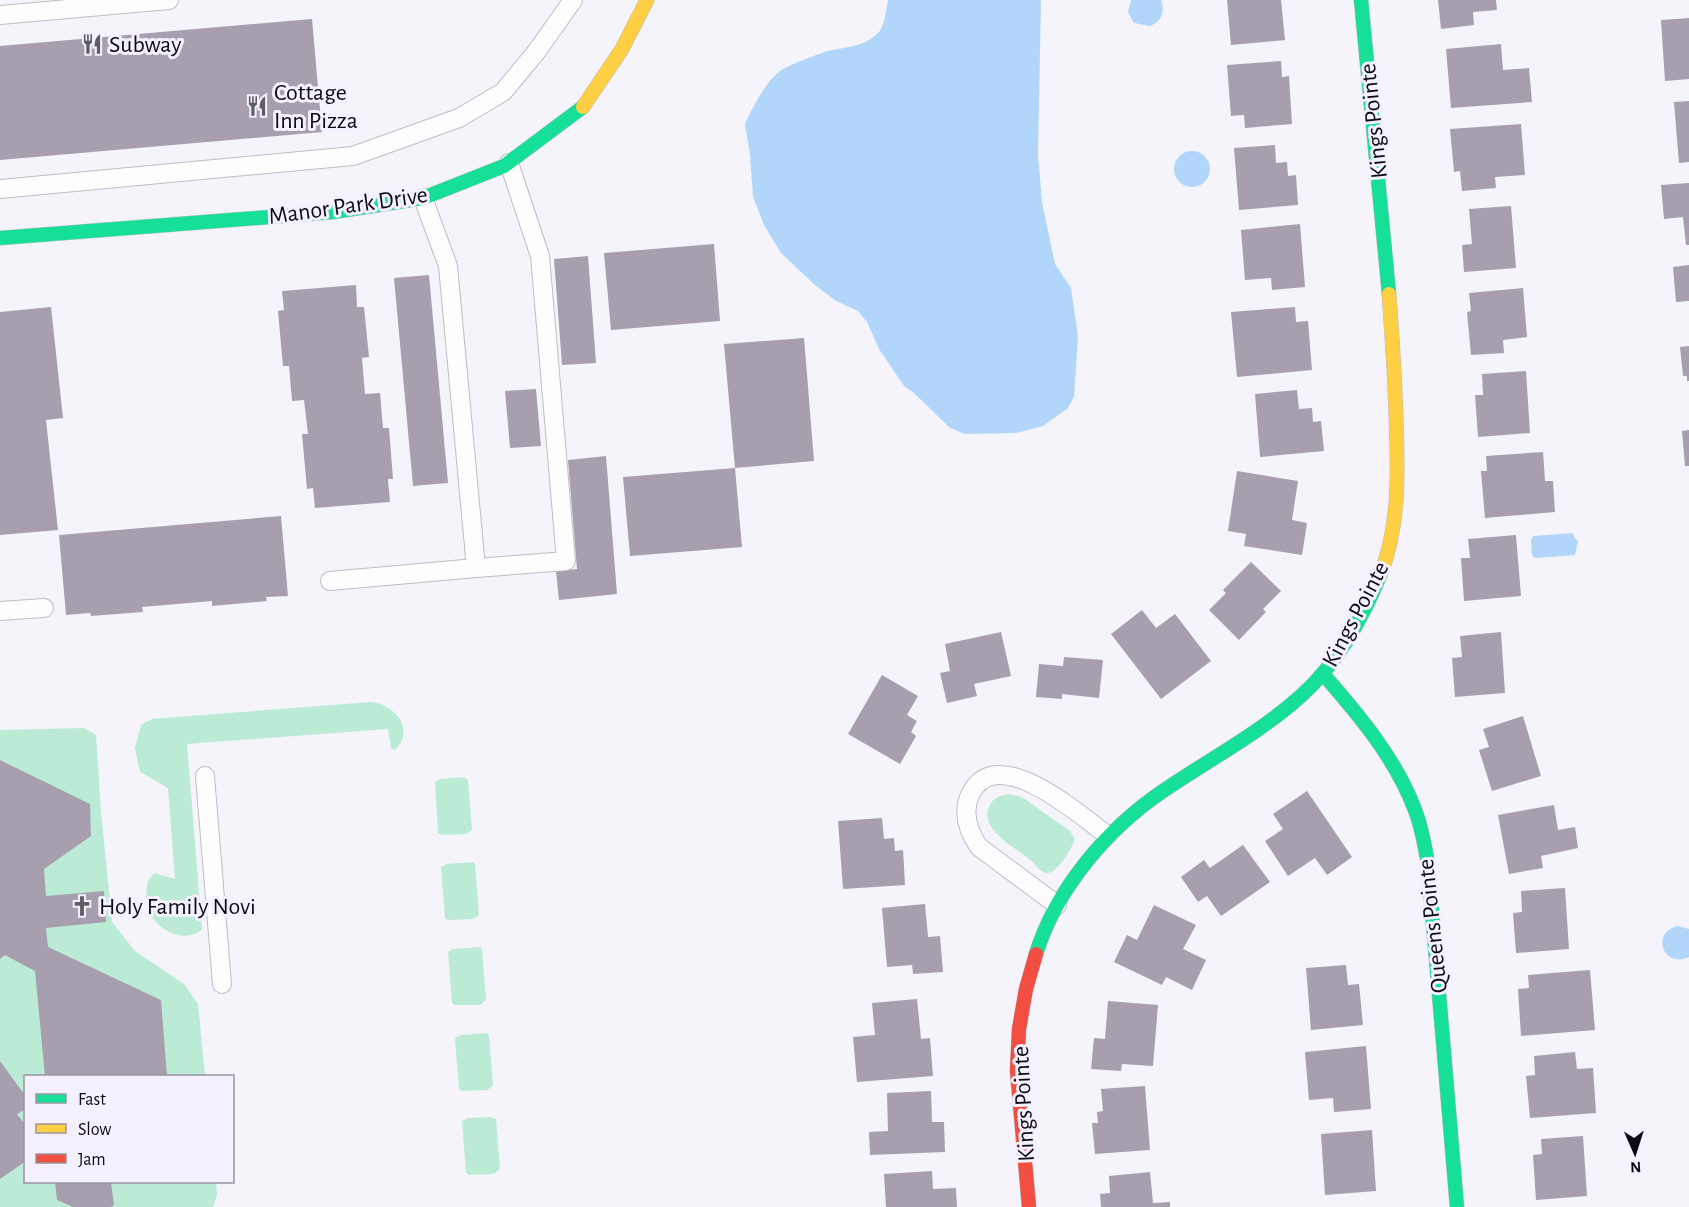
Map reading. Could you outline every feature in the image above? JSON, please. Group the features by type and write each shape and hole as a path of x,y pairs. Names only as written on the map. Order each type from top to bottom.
{"street":[{"name":"Manor Park Drive","path":"0,238 333,212 423,198 509,163 581,110 622,49 646,0"},
{"name":"Kings Pointe","path":"1029,1207 1016,1073 1018,1041 1026,981 1057,905 1079,869 1107,835 1158,794 1272,720 1323,674 1353,629 1374,588 1385,559 1396,511 1399,473 1393,331 1361,0"},
{"name":"Queens Pointe","path":"1323,674 1353,707 1398,775 1414,807 1422,835 1428,864 1457,1207"}],"lane":[{"path":"0,15 169,0"},
{"path":"0,189 352,156 459,118 503,92 537,51 573,0"},
{"path":"330,582 566,561 540,256 509,163"},
{"path":"423,198 448,266 476,568"},
{"path":"0,612 44,608"},
{"path":"1057,905 979,847 966,821 966,807 970,794 987,778 998,774 1010,774 1048,793 1107,835"},
{"path":"205,776 222,984"}],"green space":[{"path":"371,702 388,708 400,719 403,734 395,750 391,749 388,729 187,744 202,929 188,936 180,935 164,929 157,923 147,907 148,882 154,873 175,879 168,788 140,772 135,748 141,725 152,719"},
{"path":"84,728 96,735 112,922 135,951 184,984 198,1004 205,1075 24,1075 24,1183 216,1183 217,1195 213,1207 0,1207 0,730"},
{"path":"463,777 468,780 472,830 466,834 442,835 438,833 435,782 440,779"},
{"path":"1009,794 1022,797 1070,831 1075,839 1055,870 1046,873 1041,870 1001,838 990,825 988,810 991,803"},
{"path":"473,862 479,915 473,919 448,920 445,918 441,867 447,864"},
{"path":"480,947 486,1000 480,1005 455,1005 452,1003 448,952 453,949"},
{"path":"487,1033 493,1086 487,1090 462,1091 459,1089 455,1038 461,1035"},
{"path":"468,1118 496,1119 500,1169 494,1174 469,1175 466,1172 462,1121"}],"water":[{"path":"888,0 1041,0 1038,155 1042,202 1055,264 1071,288 1078,336 1074,397 1068,408 1043,426 1016,433 965,434 950,428 904,386 879,349 867,322 858,311 836,301 781,253 764,225 753,197 745,124 765,88 775,75 790,66 823,52 860,44 871,39 879,32 885,19"},
{"path":"1131,0 1161,0 1163,8 1160,19 1150,26 1134,23 1128,12"},
{"path":"1192,151 1205,156 1210,169 1205,182 1192,187 1179,182 1174,169 1179,156"},
{"path":"1573,533 1578,541 1575,555 1536,558 1532,556 1533,536"},
{"path":"1678,926 1689,929 1689,957 1680,959 1672,958 1667,954 1662,942 1669,930"}],"building":[{"path":"1227,0 1281,0 1285,40 1231,45"},
{"path":"1438,0 1496,0 1497,10 1473,12 1474,25 1441,29"},
{"path":"1689,18 1689,79 1665,81 1661,20"},
{"path":"312,19 322,132 0,160 0,46"},
{"path":"1501,44 1503,70 1529,68 1532,102 1451,108 1446,49"},
{"path":"1281,61 1282,77 1289,76 1292,124 1245,128 1244,115 1231,116 1227,65"},
{"path":"1689,101 1689,162 1679,163 1674,102"},
{"path":"1521,124 1525,175 1495,177 1496,188 1462,191 1460,171 1454,172 1450,129"},
{"path":"1275,145 1276,163 1287,162 1288,176 1296,175 1298,205 1239,210 1234,148"},
{"path":"1689,183 1689,245 1686,245 1683,217 1664,219 1661,185"},
{"path":"1511,206 1516,268 1464,272 1462,245 1472,244 1469,209"},
{"path":"1300,224 1305,287 1272,290 1271,278 1245,280 1241,230"},
{"path":"714,244 720,321 611,330 604,253"},
{"path":"588,256 596,363 562,365 554,259"},
{"path":"1689,265 1689,301 1676,302 1673,267"},
{"path":"429,275 448,483 413,486 394,278"},
{"path":"356,285 357,307 364,307 369,357 362,358 365,394 380,393 383,428 389,428 393,479 388,479 390,502 315,508 313,488 307,489 302,434 308,434 304,400 292,401 289,366 283,366 278,311 284,310 282,291"},
{"path":"1523,288 1527,337 1503,340 1504,353 1471,355 1467,312 1471,311 1469,293"},
{"path":"51,307 63,418 46,420 58,530 0,535 0,312"},
{"path":"1295,307 1296,322 1308,321 1312,370 1237,377 1231,312"},
{"path":"804,338 814,461 735,468 724,344"},
{"path":"1689,346 1689,381 1687,381 1687,376 1683,376 1680,347"},
{"path":"1526,371 1530,433 1478,437 1475,395 1483,395 1482,374"},
{"path":"536,389 541,446 510,448 505,391"},
{"path":"1297,390 1299,409 1312,408 1313,422 1321,421 1324,451 1260,457 1255,394"},
{"path":"1689,430 1689,466 1685,466 1682,431"},
{"path":"1543,452 1545,481 1553,481 1555,512 1485,518 1481,471 1487,471 1486,456"},
{"path":"606,456 617,594 559,600 556,571 577,569 568,460"},
{"path":"735,468 742,547 630,556 623,477"},
{"path":"1237,471 1298,481 1292,520 1307,523 1302,555 1244,546 1246,534 1228,531"},
{"path":"281,516 288,596 266,597 267,601 212,606 212,601 142,607 143,612 91,616 90,613 66,615 59,535"},
{"path":"1516,535 1521,596 1464,601 1461,558 1470,558 1468,539"},
{"path":"1251,562 1281,591 1263,609 1266,612 1239,640 1209,610 1226,593 1223,590"},
{"path":"1142,610 1156,628 1175,614 1211,661 1161,699 1111,634"},
{"path":"1001,632 1011,676 974,684 977,696 947,703 940,673 950,671 945,644"},
{"path":"1501,632 1505,693 1455,697 1452,658 1462,657 1460,636"},
{"path":"1064,657 1103,660 1099,698 1062,694 1062,699 1036,697 1039,664 1063,666"},
{"path":"882,675 918,696 907,715 917,721 911,732 916,736 900,764 848,734"},
{"path":"1523,716 1541,776 1492,791 1479,750 1489,747 1483,729"},
{"path":"0,760 90,804 91,836 44,869 46,896 104,891 106,922 46,928 48,947 161,1000 167,1075 45,1075 35,971 5,955 0,959"},
{"path":"1307,791 1352,857 1327,875 1315,858 1288,876 1265,841 1283,829 1273,814"},
{"path":"1554,805 1558,830 1575,827 1578,848 1541,856 1543,868 1509,874 1498,815"},
{"path":"882,818 884,839 894,838 895,851 903,850 905,885 843,889 838,821"},
{"path":"1243,845 1270,882 1221,916 1207,896 1198,902 1181,877 1204,860 1210,868"},
{"path":"1565,888 1569,949 1516,953 1513,913 1522,912 1521,891"},
{"path":"925,904 928,937 940,936 943,972 913,974 912,965 887,967 882,908"},
{"path":"1154,905 1196,925 1183,949 1206,960 1192,990 1166,977 1162,985 1114,962 1127,935 1137,940"},
{"path":"1346,965 1348,985 1359,984 1363,1025 1311,1030 1306,968"},
{"path":"1590,970 1595,1030 1521,1036 1518,989 1529,988 1528,975"},
{"path":"917,999 921,1039 930,1038 933,1076 857,1082 853,1037 875,1035 872,1003"},
{"path":"1108,1001 1158,1005 1153,1066 1122,1064 1121,1071 1091,1069 1094,1038 1105,1039"},
{"path":"1366,1046 1371,1109 1334,1112 1333,1098 1309,1100 1305,1052"},
{"path":"1575,1052 1577,1069 1593,1068 1596,1113 1530,1118 1526,1076 1535,1075 1534,1056"},
{"path":"0,1061 24,1094 24,1110 17,1114 24,1123 24,1162 0,1179"},
{"path":"1145,1086 1150,1150 1095,1154 1092,1123 1098,1123 1097,1112 1103,1111 1101,1089"},
{"path":"931,1091 932,1122 944,1122 945,1152 870,1155 869,1132 888,1131 887,1093"},
{"path":"1372,1130 1376,1191 1325,1195 1321,1134"},
{"path":"1583,1136 1587,1196 1536,1200 1533,1155 1542,1154 1541,1139"},
{"path":"932,1171 933,1189 956,1188 957,1207 886,1207 884,1174"},
{"path":"1150,1172 1153,1203 1170,1202 1170,1207 1101,1207 1100,1194 1110,1193 1109,1176"},
{"path":"55,1183 111,1183 114,1205 111,1207 73,1207 57,1200"}],"traffic: fast":[{"path":"1361,0 1389,294"},
{"path":"0,238 333,212 423,198 504,166 583,107"},
{"path":"1036,954 1056,906 1086,862 1103,842 1142,806 1252,734 1302,695 1338,654 1358,623 1381,573"},
{"path":"1323,674 1387,755 1407,791 1421,830 1428,864 1457,1207"}],"traffic: slow":[{"path":"583,107 622,49 647,0"},
{"path":"1381,573 1392,535 1397,477 1395,387 1389,294"}],"traffic: jam":[{"path":"1029,1207 1017,1071 1019,1029 1026,989 1036,954"}],"place":[{"name":"Subway","path":"92,44"},
{"name":"Cottage Inn Pizza","path":"257,106"},
{"name":"Holy Family Novi","path":"82,906"}]}
